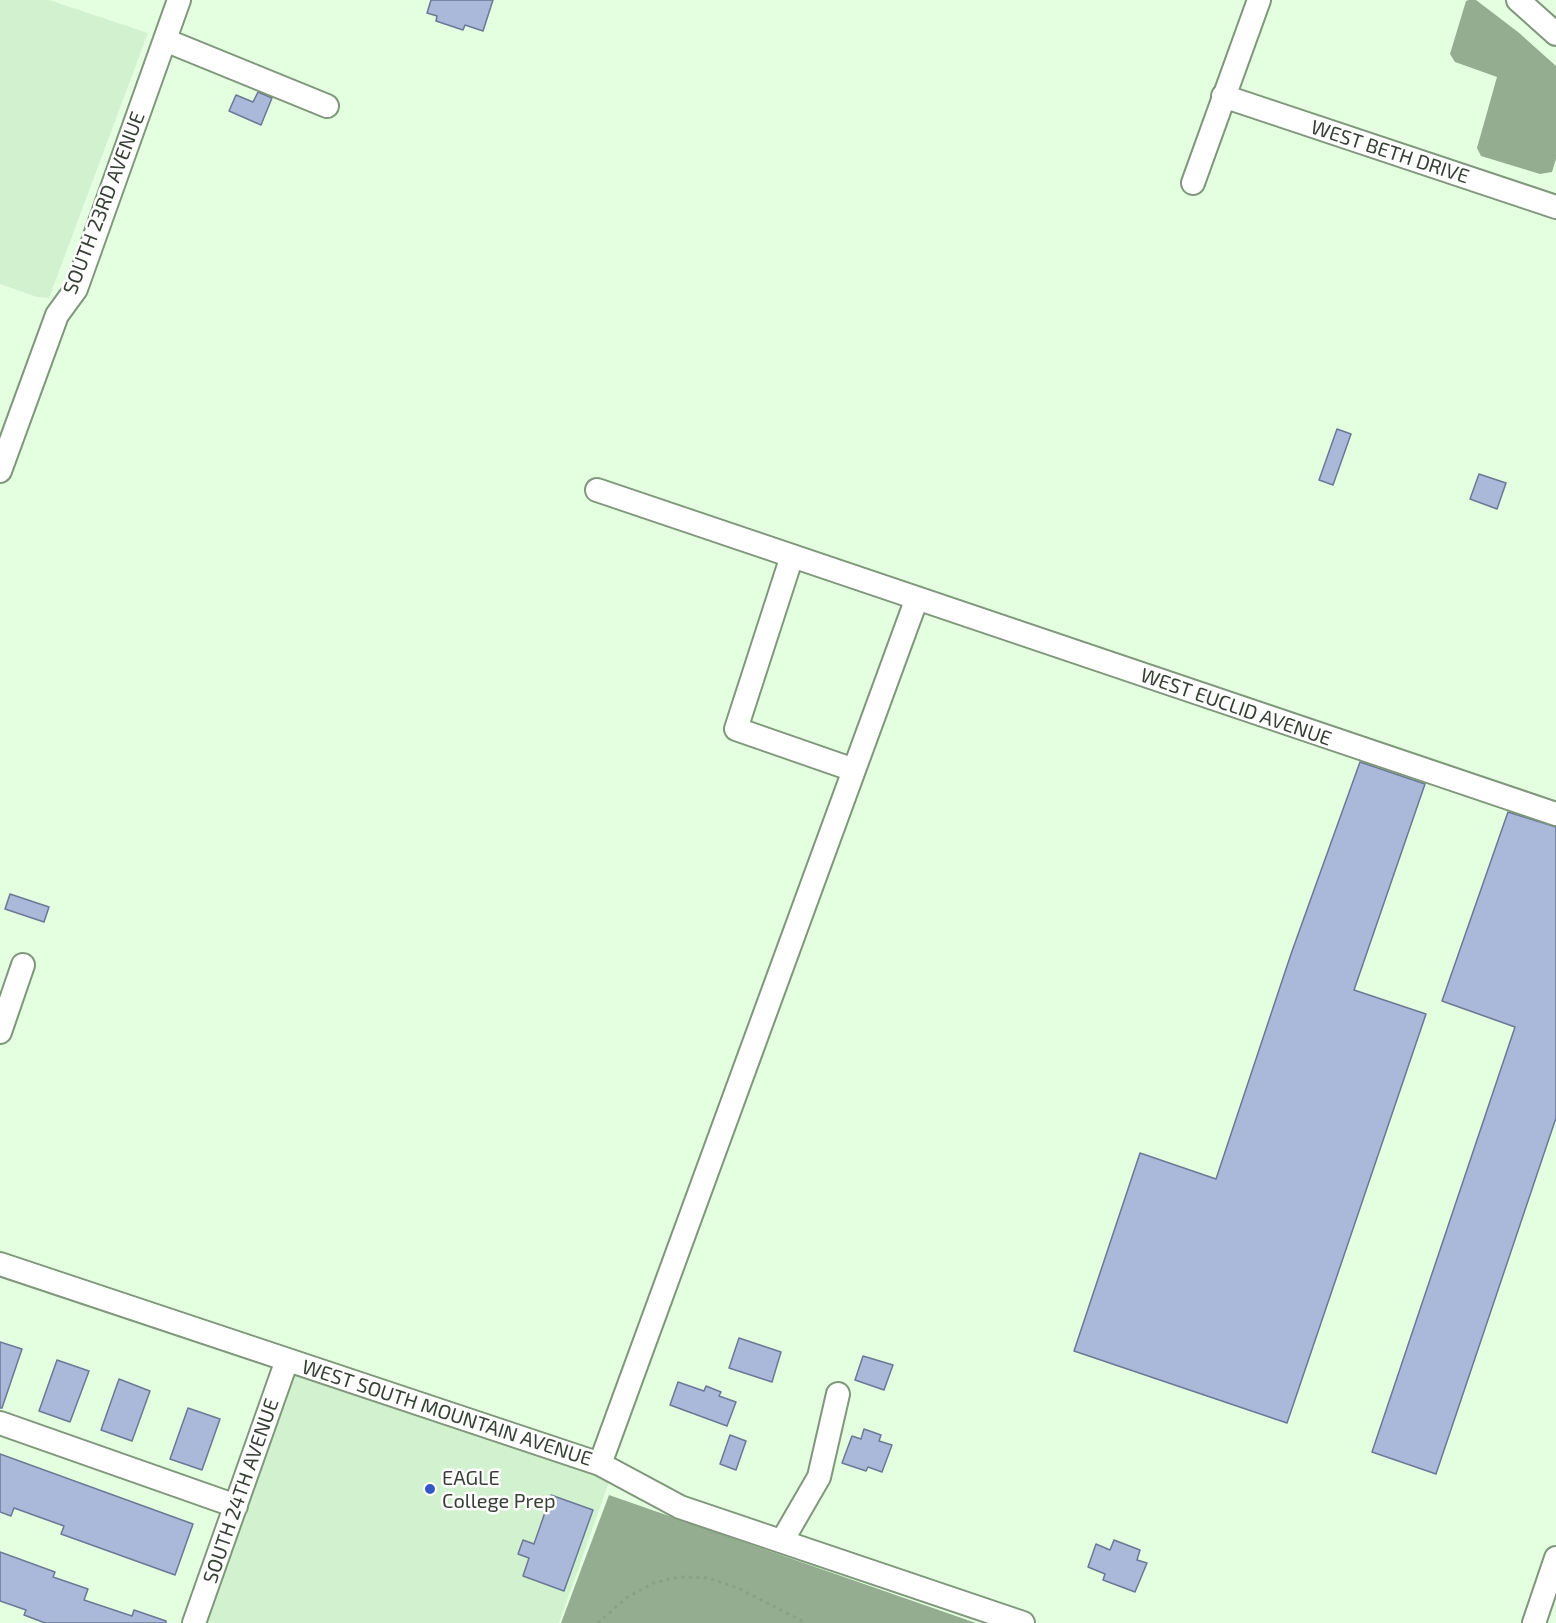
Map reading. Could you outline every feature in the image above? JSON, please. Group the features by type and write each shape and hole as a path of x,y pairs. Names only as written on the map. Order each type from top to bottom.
{"street":[{"name":"SOUTH 23RD AVENUE","path":"0,471 57,315 76,288 179,0"},
{"path":"1193,183 1259,0"},
{"path":"1518,0 1556,34"},
{"path":"165,40 327,106"},
{"name":"WEST BETH DRIVE","path":"1223,96 1556,207"},
{"name":"WEST EUCLID AVENUE","path":"597,490 1556,814"},
{"path":"792,556 736,729 854,770"},
{"path":"600,1464 917,598"},
{"path":"0,1032 23,965"},
{"name":"WEST SOUTH MOUNTAIN AVENUE","path":"0,1264 600,1464 680,1507 1023,1623"},
{"name":"SOUTH 24TH AVENUE","path":"194,1623 287,1360"},
{"path":"782,1541 819,1477 838,1394"},
{"path":"0,1423 236,1506"},
{"path":"1534,1623 1556,1558"}],"path":[{"path":"598,1623 626,1598 652,1583 679,1577 708,1578 738,1588 806,1623"}],"shaded area":[{"path":"0,0 49,0 148,33 49,298 37,297 0,284"},
{"path":"1476,0 1518,32 1556,66 1556,159 1552,172 1540,174 1481,156 1477,148 1497,77 1455,62 1450,54 1466,1"},
{"name":"EAGLE College Prep","path":"294,1370 611,1476 559,1623 206,1623"},
{"path":"609,1495 976,1623 561,1623"}],"building":[{"path":"431,0 493,0 483,31 465,25 463,30 436,21 437,16 427,13"},
{"path":"258,92 272,98 261,125 229,111 236,95 253,102"},
{"path":"1337,429 1351,434 1333,485 1319,480"},
{"path":"1479,474 1506,483 1497,509 1470,499"},
{"path":"1360,762 1425,784 1354,990 1426,1014 1287,1423 1074,1351 1140,1153 1216,1179 1291,954"},
{"path":"1508,812 1556,827 1556,1118 1436,1474 1372,1452 1515,1027 1442,1001"},
{"path":"10,894 49,907 44,922 5,909"},
{"path":"739,1338 781,1352 772,1382 729,1368"},
{"path":"0,1342 22,1349 2,1408 0,1408"},
{"path":"863,1356 893,1365 884,1390 855,1380"},
{"path":"57,1360 89,1371 70,1422 39,1411"},
{"path":"119,1379 150,1391 132,1441 101,1430"},
{"path":"678,1382 704,1391 706,1386 721,1392 719,1396 736,1402 727,1426 670,1405"},
{"path":"188,1408 220,1419 202,1470 170,1459"},
{"path":"864,1429 881,1435 879,1441 892,1445 882,1472 868,1467 866,1471 842,1463 852,1436 861,1439"},
{"path":"730,1435 746,1441 736,1470 720,1464"},
{"path":"0,1454 193,1524 175,1575 61,1534 64,1526 14,1508 11,1516 0,1512"},
{"path":"551,1495 593,1510 564,1591 523,1576 529,1558 518,1554 523,1540 534,1544"},
{"path":"1114,1540 1140,1550 1137,1560 1147,1563 1135,1592 1103,1580 1105,1574 1088,1567 1096,1544 1110,1550"},
{"path":"0,1552 55,1572 53,1577 88,1589 84,1600 132,1616 134,1610 166,1621 166,1623 45,1623 24,1615 26,1610 0,1601"}],"place":[{"name":"EAGLE College Prep","path":"430,1489"}]}
